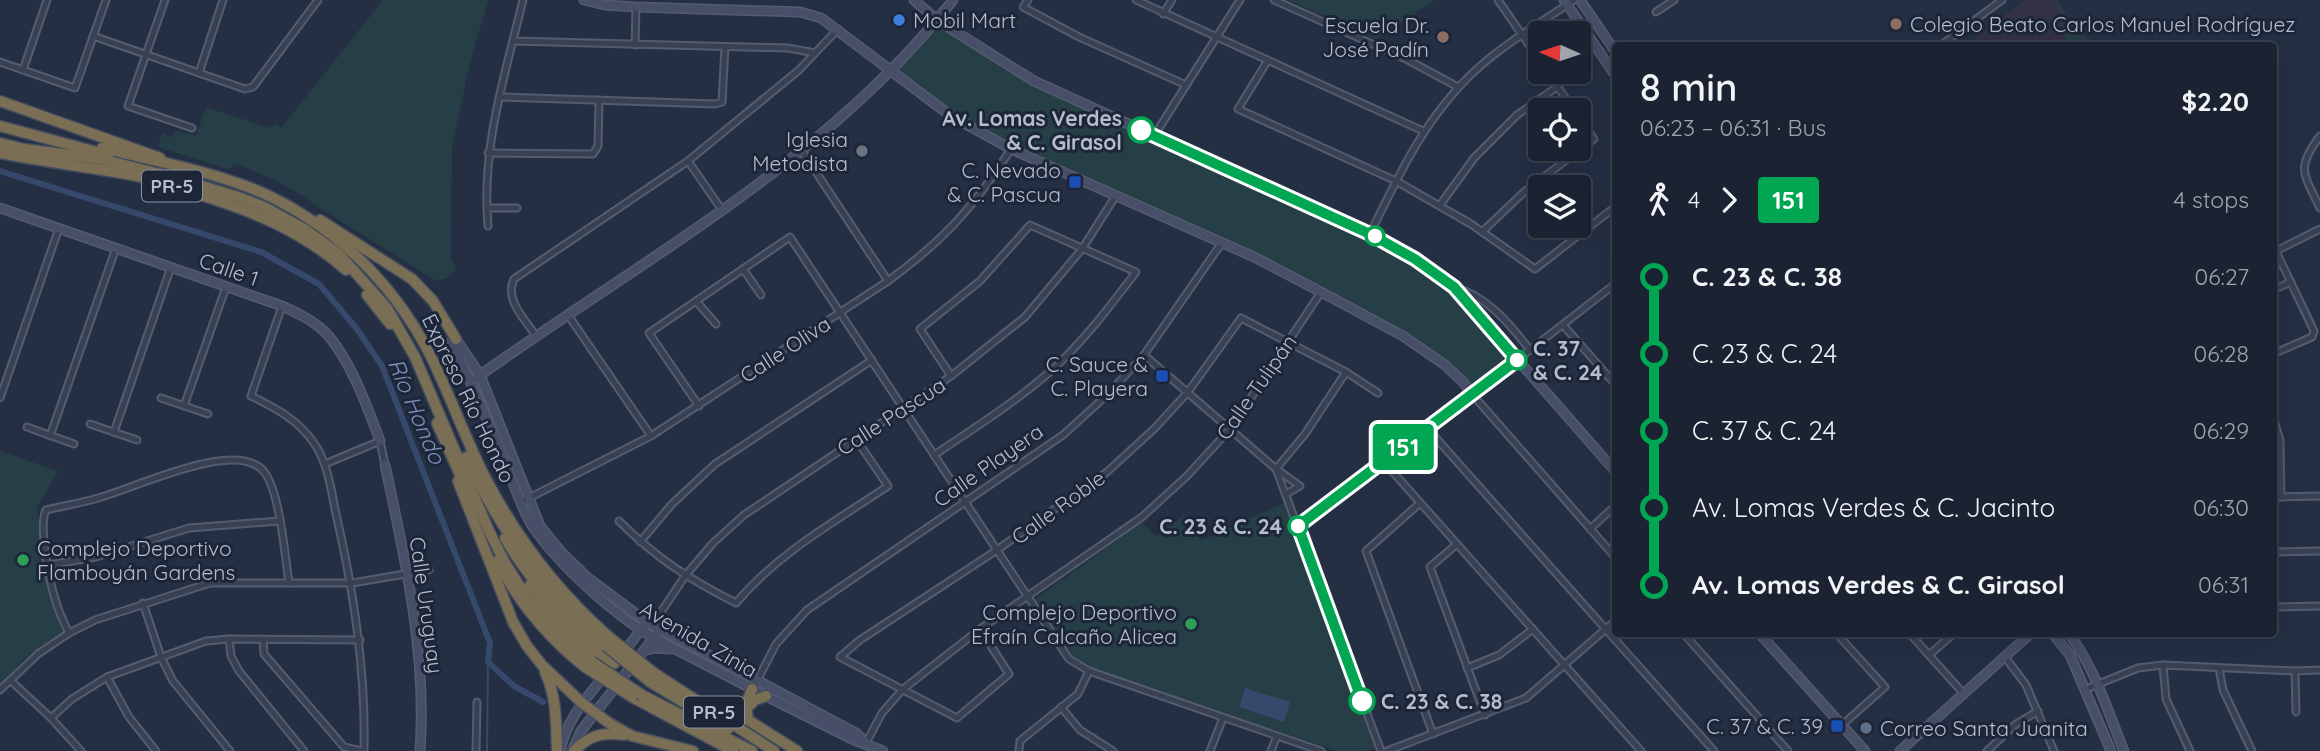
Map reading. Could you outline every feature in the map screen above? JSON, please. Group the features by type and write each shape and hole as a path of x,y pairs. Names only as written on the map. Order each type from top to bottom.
{"highway":[{"path":"0,101 147,152 186,169"},
{"path":"0,124 266,202 314,229 342,251 378,288 421,354 490,511 514,554 540,589 613,666"},
{"name":"Expreso Río Hondo","path":"0,124 186,169 266,195 307,218 346,246 384,284 408,317 428,351 475,458 514,526 554,580 608,641 652,678 774,751"},
{"path":"0,143 24,149 101,159 238,197 264,207 306,230 339,254 387,308 415,357 505,563 528,599 588,664"},
{"name":"Expreso Río Hondo","path":"0,153 147,178 253,212 294,232 331,257 360,286 400,340 497,561 518,598 554,641 637,696 733,751"},
{"path":"266,195 302,209 405,273 433,301 453,341"},
{"path":"450,457 508,611 527,646 542,665 582,703 632,736"},
{"path":"481,487 516,544 546,584 608,641"},
{"path":"480,505 537,595 589,652 613,666"},
{"path":"542,665 554,697 559,751"},
{"path":"652,678 765,751"},
{"path":"755,685 746,708 747,718 797,751"},
{"path":"637,696 752,751"},
{"path":"746,708 755,700 766,696"},
{"path":"573,751 601,733 632,736 694,751"}],"street":[{"path":"23,70 47,0"},
{"path":"0,62 75,89 106,0"},
{"path":"165,0 128,106 192,128"},
{"path":"199,73 223,0"},
{"path":"93,36 245,89 253,87 318,0"},
{"path":"488,226 488,153 523,0"},
{"path":"584,0 605,5 636,7 800,12 821,18 951,116 1011,149 1254,257 1403,336 1445,365 1463,382 1612,554"},
{"path":"914,0 937,20 1034,81 1370,234 1415,259 1454,287 1612,468"},
{"path":"471,381 722,210 803,151 890,72 953,0"},
{"path":"1028,0 1023,7 1079,37 1186,85"},
{"path":"1136,0 1423,131"},
{"path":"1163,14 1172,0"},
{"path":"1154,136 1240,0"},
{"path":"1274,0 1408,60 1458,87"},
{"path":"1498,0 1528,44"},
{"path":"1580,0 1612,47"},
{"path":"1656,12 1674,0"},
{"path":"1945,42 2002,0"},
{"path":"1370,234 1423,131 1458,87 1479,66 1568,2 1612,70"},
{"path":"635,45 636,7"},
{"path":"536,337 510,298 514,279 688,161 799,70 838,29"},
{"path":"513,41 788,48 815,53"},
{"path":"499,97 715,104 722,102 725,47"},
{"path":"1268,60 1238,109 1396,181 1440,205 1535,269 1612,209"},
{"path":"1555,84 1565,98"},
{"path":"1440,205 1474,158 1517,115 1557,87"},
{"path":"488,153 593,155 598,146 599,100"},
{"path":"662,102 662,111"},
{"path":"2320,136 2304,161 2304,174 2320,208"},
{"name":"Calle Oliva","path":"525,501 651,436 888,281 925,254 956,225 984,191 1011,149"},
{"path":"803,151 888,281"},
{"path":"688,161 722,210"},
{"path":"1482,232 1524,192 1565,161"},
{"name":"Calle Pascua","path":"651,626 685,576 713,543 744,515 951,376 1025,317 1082,249 1115,197"},
{"name":"Calle 1","path":"0,208 282,306 309,319 326,333 360,389 380,441"},
{"path":"486,208 517,208"},
{"path":"934,455 1014,401 1054,368 1097,323 1136,272 1030,225 981,281 919,329 951,376"},
{"path":"0,398 59,228"},
{"path":"2277,247 2320,229"},
{"path":"699,406 649,333 790,237 1069,659 1089,671 1321,751"},
{"name":"Calle Playera","path":"755,685 776,644 807,610 1063,435 1108,394 1144,355 1221,244"},
{"path":"50,436 116,248"},
{"path":"2277,254 2314,331 2312,337 2277,352"},
{"path":"114,432 171,267"},
{"path":"743,269 761,295"},
{"path":"2277,288 2291,282"},
{"path":"184,406 226,286"},
{"path":"1298,526 1612,286"},
{"path":"1454,287 1467,290 1506,319 1530,350"},
{"name":"Calle Tulipán","path":"866,743 882,713 902,690 980,629 1142,517 1187,476 1231,428 1321,292"},
{"path":"696,301 716,324"},
{"path":"263,639 264,654 326,728 344,747 363,751 360,640 352,583 325,464 315,444 299,425 278,409 251,396 282,306"},
{"path":"568,315 651,436"},
{"name":"Calle Roble","path":"902,690 839,657 1107,472 1155,428 1188,391 1241,318 1289,341"},
{"path":"1563,325 1612,379"},
{"name":"Avenida Zinia","path":"453,341 480,375 532,525 557,556 591,590 625,617 651,626"},
{"name":"Avenida Zinia","path":"453,341 525,501 540,526 562,553 588,578 651,626 755,685 766,696 883,751"},
{"path":"1289,341 1378,393"},
{"path":"1144,355 1276,469 1300,486 1286,495"},
{"path":"640,541 672,504 715,464 872,360"},
{"path":"1276,469 1305,434 1346,372"},
{"path":"161,398 208,414"},
{"path":"90,424 136,440"},
{"path":"27,428 74,444"},
{"path":"1427,428 1612,636"},
{"path":"2277,431 2280,440 2281,496"},
{"path":"619,521 685,576 736,603 756,580 783,556 888,486 856,439"},
{"path":"325,464 380,441 385,465"},
{"path":"69,633 55,602 48,565 42,517 46,510 99,498 199,464 236,460 252,462 264,470 276,505 289,583"},
{"path":"1384,462 1641,751"},
{"name":"Calle Uruguay","path":"385,465 408,574 420,678 420,751"},
{"path":"1276,469 1381,751"},
{"path":"2277,496 2320,496"},
{"path":"1420,503 1366,551 1433,734"},
{"path":"1590,529 1612,509"},
{"path":"48,565 96,557 189,528 279,521"},
{"path":"1457,544 1430,567 1485,715"},
{"path":"2277,552 2320,551"},
{"path":"0,690 38,654 69,633 95,620 210,583 352,583 429,570"},
{"path":"143,603 161,656 173,681 230,751"},
{"path":"2277,607 2320,606"},
{"path":"625,617 633,629 632,642"},
{"path":"1387,751 1526,698 1612,624"},
{"path":"559,751 582,703 632,642 651,626 654,638 581,731 573,751"},
{"name":"Avenida Zinia","path":"651,626 654,638 856,733 866,743"},
{"path":"902,690 957,718 1009,674 980,629"},
{"path":"1467,668 1499,655 1532,629"},
{"path":"1613,637 1714,751"},
{"path":"1687,637 1788,751"},
{"path":"1763,637 1865,751"},
{"path":"1840,637 1885,687 1842,726"},
{"path":"1913,637 1964,694"},
{"path":"1929,655 1950,637"},
{"path":"1900,751 2027,637"},
{"path":"2055,637 2070,655 2111,751"},
{"path":"2071,637 2097,684 2124,751"},
{"path":"229,639 231,656 239,671 304,751"},
{"path":"51,718 72,699 107,677 206,641 360,640"},
{"path":"643,651 655,648 684,652"},
{"path":"2005,657 2026,685 2054,751"},
{"path":"2086,689 2138,668 2163,664 2320,670"},
{"path":"2163,664 2166,699 2190,751"},
{"path":"2219,668 2223,690 2252,751"},
{"path":"1019,751 1020,741 1078,694 1089,671"},
{"path":"2295,671 2297,712"},
{"path":"107,677 129,718 156,751"},
{"path":"10,680 51,718 81,751"},
{"path":"477,702 477,751"},
{"path":"1061,708 1080,730 1113,751"},
{"path":"1987,751 2016,724 2038,711"},
{"path":"1210,751 1223,718"},
{"path":"1271,751 1277,736"}],"shaded area":[{"path":"383,0 488,0 469,67 452,147 451,258 456,270 447,278 436,281 275,180 234,163 230,170 158,147 162,133 173,137 175,130 196,136 206,107 270,128 275,124 281,128"},
{"path":"1288,0 1435,0 1376,39"},
{"path":"2025,0 2058,0 2079,32 2095,42 1969,42"},
{"path":"2057,2 2079,34 2092,42 2069,42 2062,34 2069,22 2053,4"},
{"path":"937,20 1034,81 1370,234 1454,287 1517,360 1472,394 1445,365 1321,292 977,130 890,72"},
{"name":"Complejo Deportivo Flamboyán Gardens","path":"0,451 58,471 37,508 54,612 63,631 24,659 0,686"},
{"name":"Complejo Deportivo Efraín Calcaño Alicea","path":"1286,502 1377,747 1366,751 1337,751 1097,670 1078,661 1034,600 1143,522 1156,537 1184,515 1201,541"}],"water":[{"path":"1245,688 1290,702 1284,722 1239,707"}],"waterway":[{"name":"Río Hondo","path":"0,171 261,252 319,284 357,329 382,366 490,643 488,662 514,686 543,702"},
{"path":"487,751 488,662"}],"bus line":[{"name":"151","path":"1141,130 1370,234 1415,259 1454,287 1517,360 1298,526 1362,701"}],"place":[{"name":"Mobil Mart","path":"899,20"},
{"name":"Colegio Beato Carlos Manuel Rodríguez","path":"1896,24"},
{"name":"Escuela Dr. José Padín","path":"1443,37"},
{"name":"Av. Lomas Verdes & C. Girasol","path":"1141,130"},
{"name":"Iglesia Metodista","path":"862,151"},
{"name":"C. Nevado & C. Pascua","path":"1075,182"},
{"name":"C. 37 & C. 24","path":"1517,360"},
{"name":"C. Sauce & C. Playera","path":"1162,376"},
{"name":"C. 23 & C. 24","path":"1298,526"},
{"name":"Complejo Deportivo Flamboyán Gardens","path":"23,560"},
{"name":"Complejo Deportivo Efraín Calcaño Alicea","path":"1191,624"},
{"name":"C. 23 & C. 38","path":"1362,701"},
{"name":"C. 37 & C. 39","path":"1837,726"},
{"name":"Correo Santa Juanita","path":"1866,728"}]}
